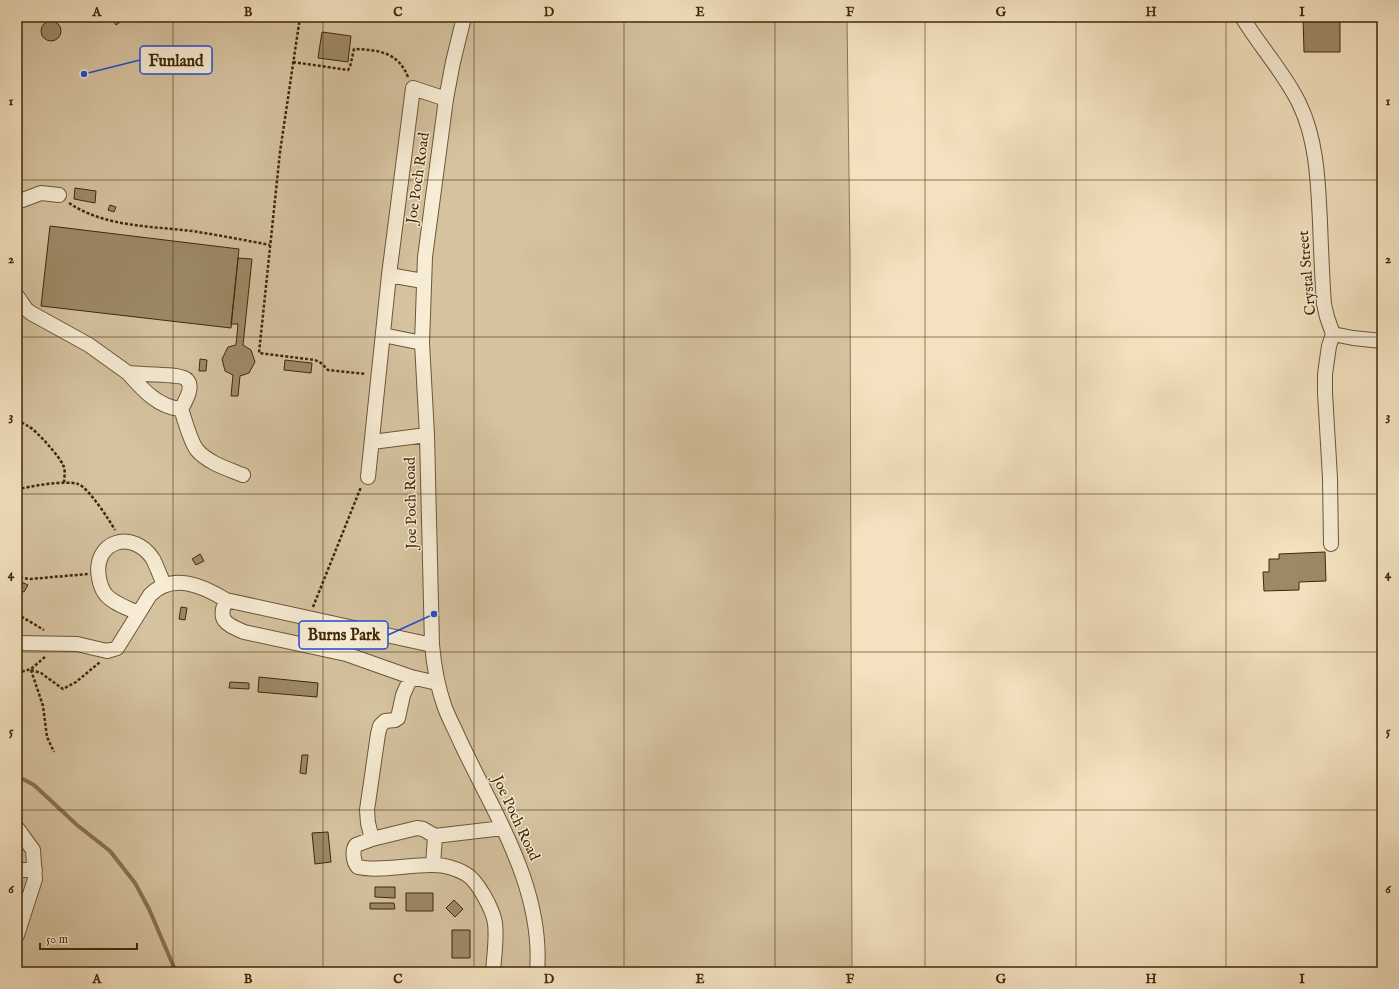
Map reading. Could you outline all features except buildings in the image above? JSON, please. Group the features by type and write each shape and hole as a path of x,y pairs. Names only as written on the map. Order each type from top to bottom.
{"street":[{"name":"Joe Poch Road","path":"464,17 446,99 426,243 423,281 422,343 427,435 432,645 437,683 444,706 512,847 526,882 533,911 537,940 537,972"},
{"name":"Crystal Street","path":"1242,17 1290,87 1306,119 1316,162 1324,304 1333,334"},
{"path":"368,478 389,275 412,88 446,99"},
{"path":"17,202 41,193 59,195"},
{"path":"389,275 423,281"},
{"path":"17,296 26,309 31,313 89,345 128,373 144,390 161,404 181,409"},
{"path":"1331,544 1330,478 1325,393 1326,367 1329,346 1333,334 1382,341"},
{"path":"383,335 422,343"},
{"path":"128,373 137,375 175,375 186,378 190,388 181,409 197,450 220,466 243,475"},
{"path":"372,442 427,435"},
{"path":"138,613 106,595 102,588 98,574 102,553 110,546 120,541 132,542 148,553 153,559 164,584"},
{"path":"17,643 77,644 107,651 117,648 150,595 164,584 178,583 191,584 210,590 226,600 308,619 406,638 432,645"},
{"path":"226,600 222,610 224,621 244,632 346,654 411,677 437,683"},
{"path":"372,839 368,823 367,810 378,734 382,723 388,720 395,720 399,715 403,695 411,677"},
{"path":"17,828 33,850 35,870 35,879 17,935"},
{"path":"493,972 495,921 486,900 467,874 446,867 434,865 358,867 355,865 354,847 372,839 417,828 423,829 435,836 503,828"},
{"path":"434,865 435,836"},
{"path":"17,870 35,870"}],"path":[{"path":"300,17 280,152 259,353 315,360 321,363 328,370 379,375"},
{"path":"371,17 388,22"},
{"path":"293,62 348,70 354,49 381,52 388,54 401,63 412,88"},
{"path":"59,195 78,209 114,222 222,235 270,245"},
{"path":"17,420 29,426 64,465 64,484"},
{"path":"308,619 361,487 368,478"},
{"path":"17,490 43,484 79,484 86,489 111,522 120,541"},
{"path":"17,573 22,578 30,579 98,574"},
{"path":"17,614 40,626 61,644 31,669 17,673"},
{"path":"31,669 42,673 64,689 76,682 117,648"},
{"path":"31,669 44,706 47,737 54,752"}],"shaded area":[{"path":"17,17 847,17 850,256 852,972 17,972"}],"waterway":[{"path":"17,776 34,785 77,825 110,851 135,883 149,909 176,972"}],"place":[{"name":"Funland","path":"84,74"},
{"name":"Burns Park","path":"434,614"}]}
